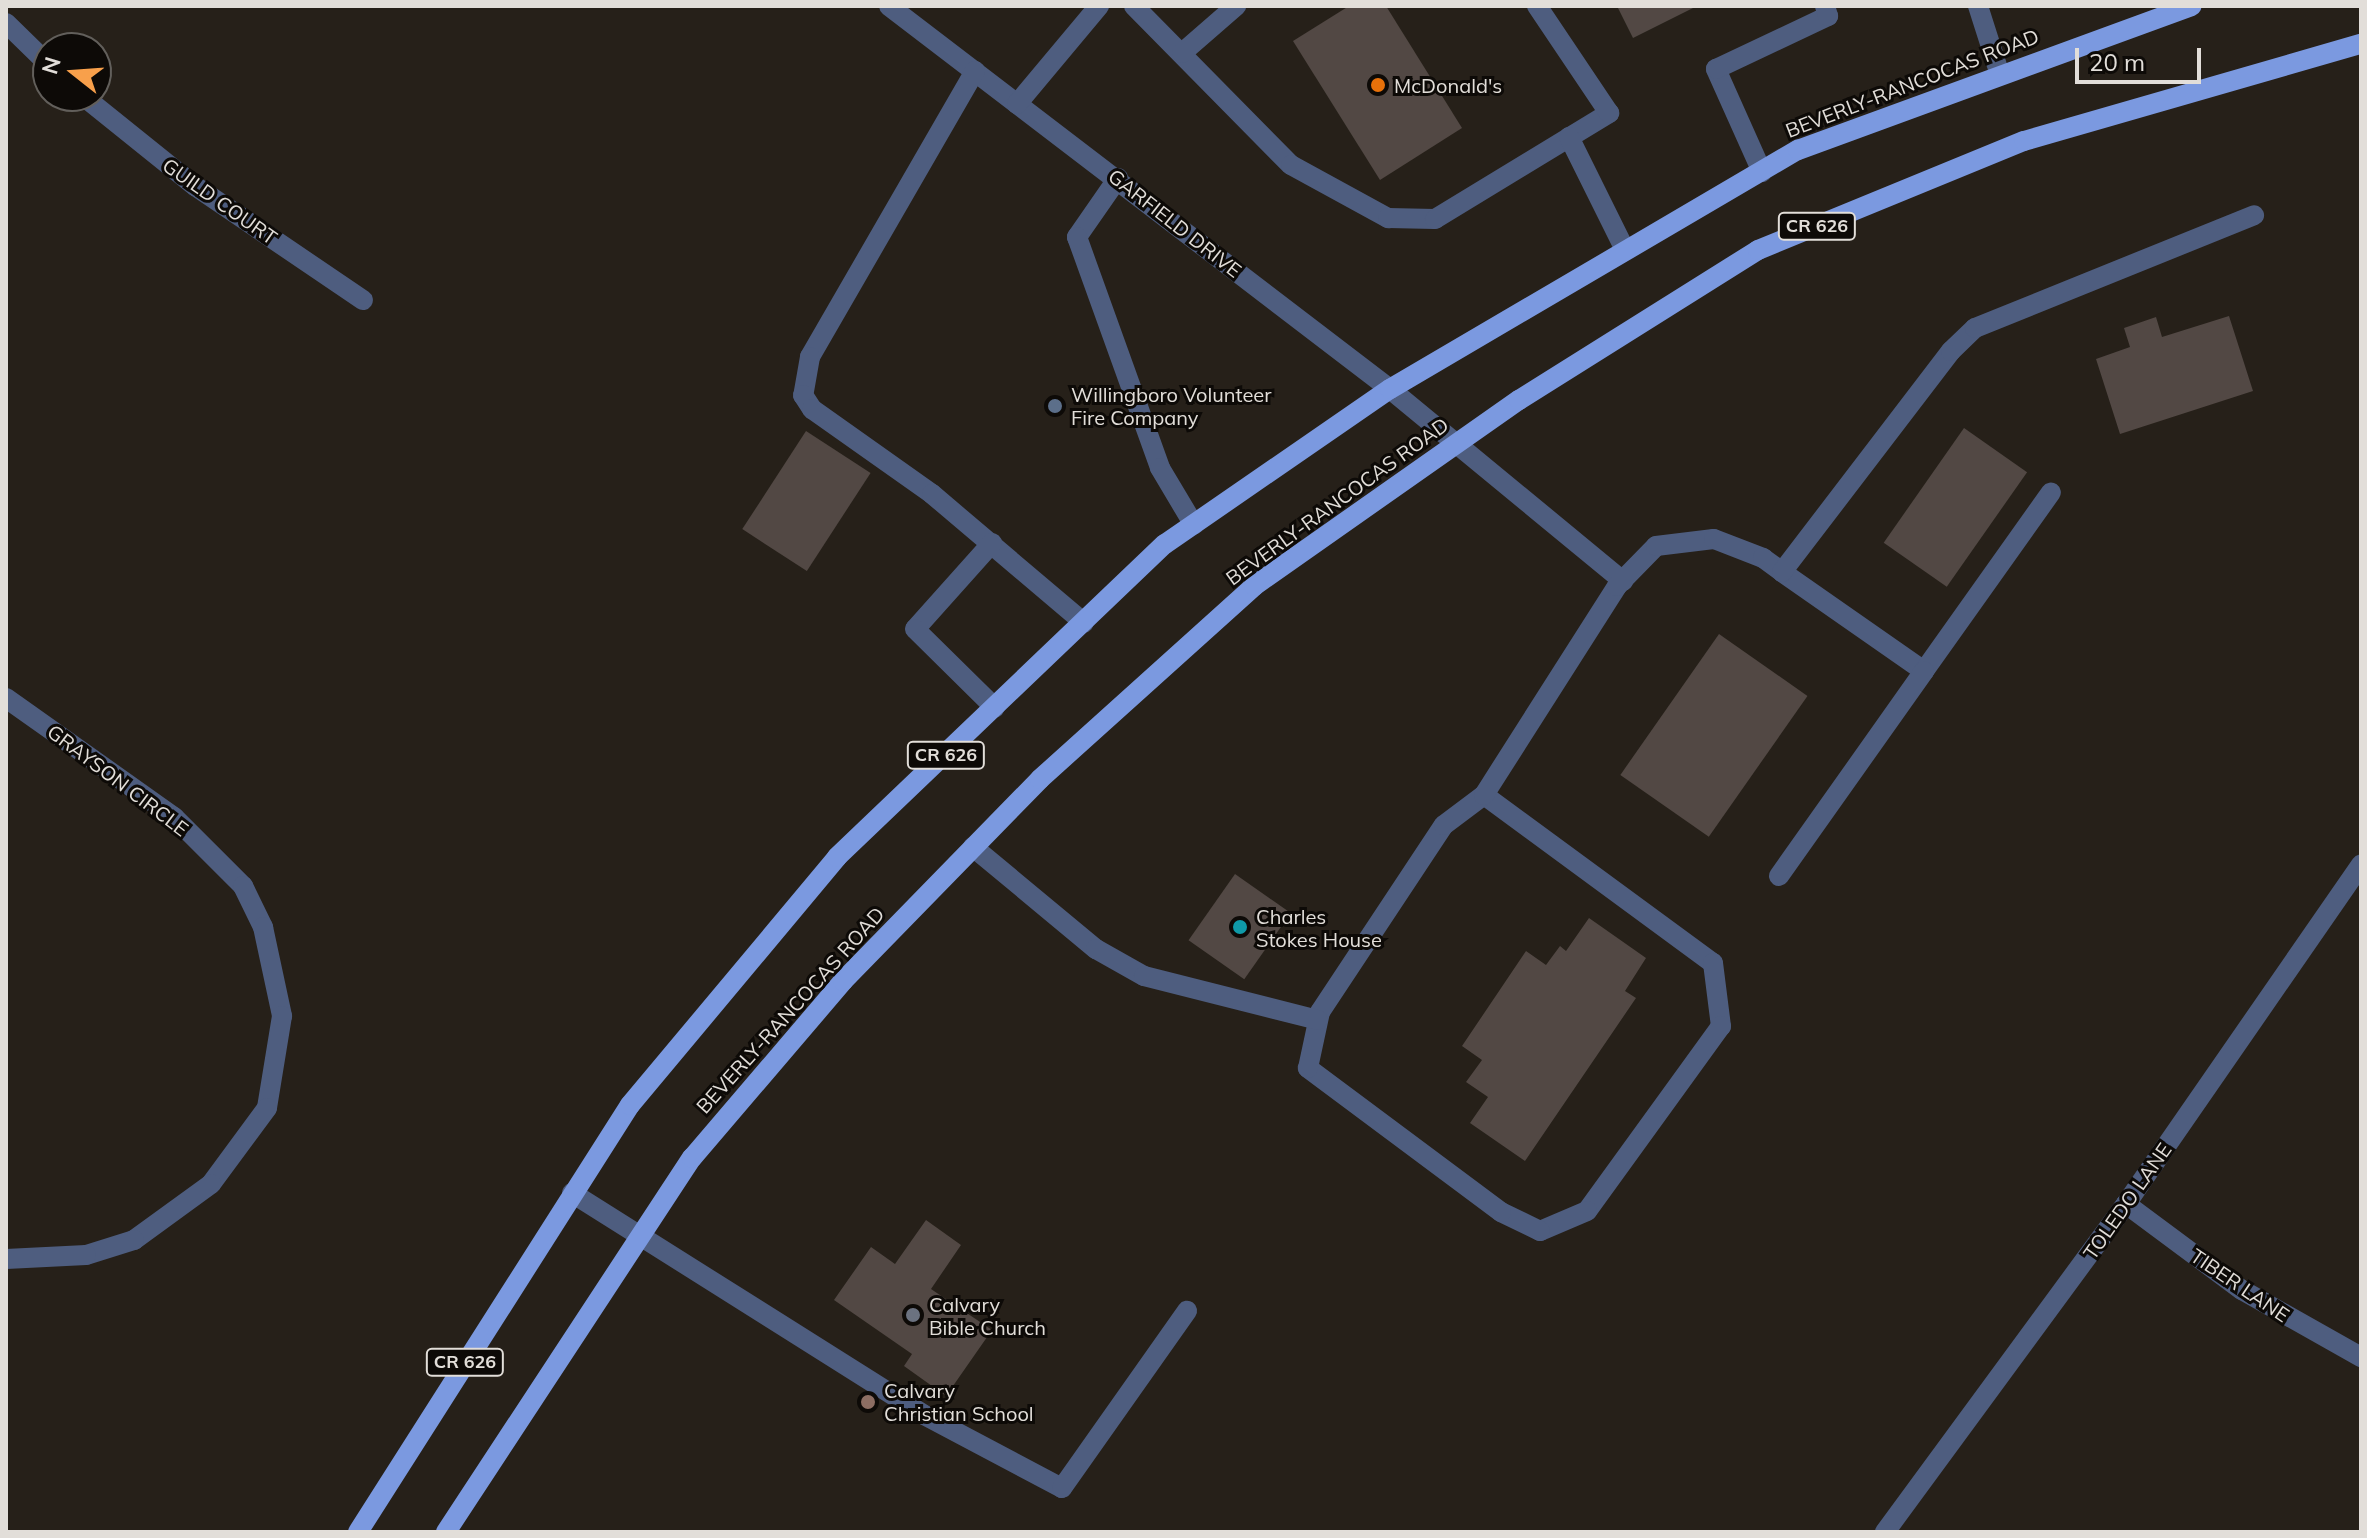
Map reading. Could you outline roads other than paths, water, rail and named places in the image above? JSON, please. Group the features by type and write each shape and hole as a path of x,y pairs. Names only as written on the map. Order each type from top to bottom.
{"main road":[{"name":"BEVERLY-RANCOCAS ROAD","path":"358,1532 630,1105 837,857 1165,544 1390,389 1798,150 1999,72 2191,6"},
{"name":"BEVERLY-RANCOCAS ROAD","path":"446,1532 692,1158 843,981 1040,779 1254,586 1457,444 1758,250 2024,141 2361,44"}],"street":[{"name":"GARFIELD DRIVE","path":"889,6 1118,178 1390,389 1623,581"},
{"path":"1017,104 1099,6"},
{"path":"1134,6 1291,165 1388,218 1435,219 1609,113 1537,6"},
{"path":"1182,53 1236,6"},
{"path":"1762,172 1716,69 1828,16 1825,6"},
{"path":"1978,6 1999,72"},
{"path":"6,23 32,48"},
{"path":"975,71 810,357 803,395 812,409 992,543 1084,623"},
{"name":"GUILD COURT","path":"103,112 195,186 363,300"},
{"path":"1569,137 1625,250"},
{"path":"1118,178 1077,237 1160,468 1194,525"},
{"path":"1782,572 1951,351 1975,328 2254,215"},
{"path":"1779,876 2051,492"},
{"path":"1484,795 1713,963 1721,1026 1587,1211 1540,1231 1501,1212 1308,1068 1318,1020 1444,825 1484,795 1623,581 1656,546 1714,539 1763,558 1924,671"},
{"path":"992,543 915,629 995,708"},
{"name":"GRAYSON CIRCLE","path":"6,698 174,817 243,886 263,927 282,1016 267,1108 211,1184 134,1240 86,1255 6,1259"},
{"path":"973,847 1096,949 1144,976 1318,1020"},
{"name":"TOLEDO LANE","path":"1885,1532 2126,1204 2361,864"},
{"path":"572,1193 924,1415 1062,1488 1187,1311"},
{"name":"TIBER LANE","path":"2126,1204 2242,1290 2361,1357"}],"place":[{"name":"McDonald's","path":"1378,85"},
{"name":"Willingboro Volunteer Fire Company","path":"1055,406"},
{"name":"Charles Stokes House","path":"1240,927"},
{"name":"Calvary Bible Church","path":"913,1315"},
{"name":"Calvary Christian School","path":"868,1402"}]}
